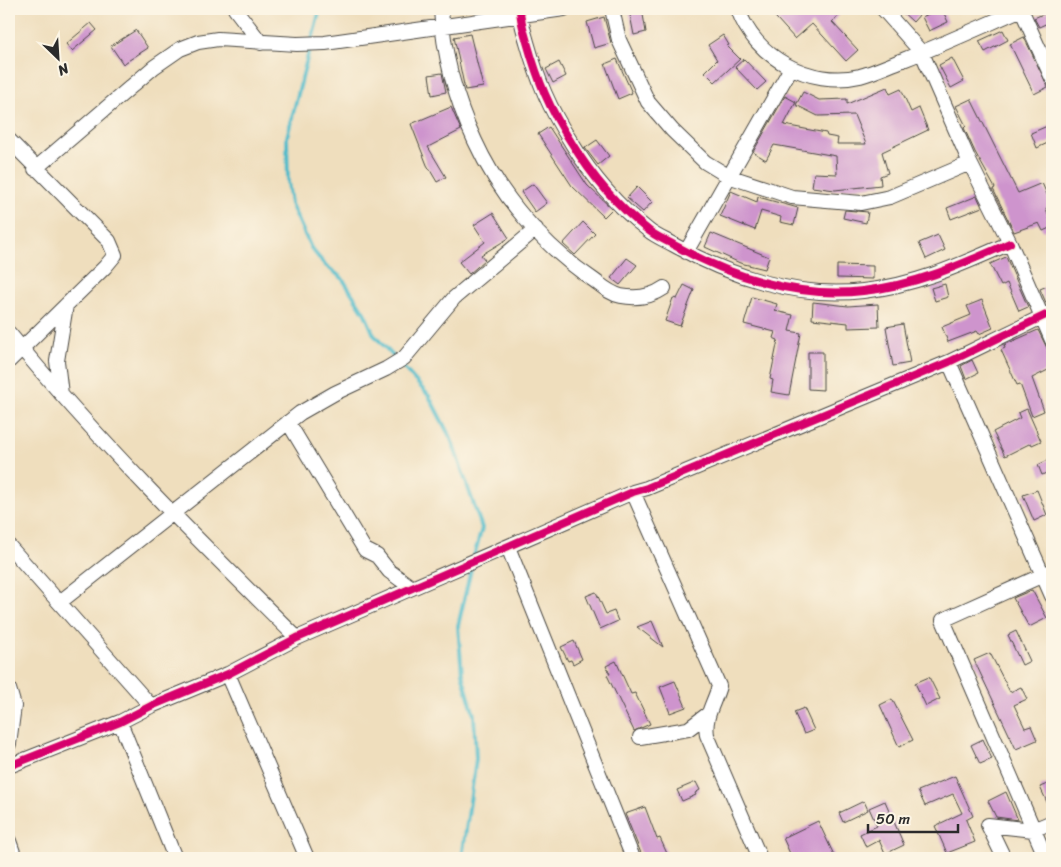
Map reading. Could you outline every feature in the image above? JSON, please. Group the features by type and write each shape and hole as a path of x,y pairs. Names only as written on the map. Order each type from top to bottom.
{"street":[{"path":"235,9 261,42"},
{"path":"441,9 442,26 457,95 474,140 485,162 512,203 575,268 610,291 620,296 638,298 653,295 664,288"},
{"path":"35,169 154,67 180,49 198,42 218,39 325,43 442,26 520,12 564,9"},
{"path":"612,9 619,40 648,102 672,130 705,162 728,176 792,197 861,203 890,197 970,163"},
{"path":"738,9 757,41 773,58 791,68 816,76 852,77 872,72 922,53 1022,9 1052,78"},
{"path":"883,9 922,53 970,163 1047,314 1052,340"},
{"path":"520,12 542,92 577,152 597,180 622,207 649,231 714,266 750,279 828,292 862,291 941,274 1010,243"},
{"path":"686,252 791,68"},
{"path":"9,140 35,169 109,241 114,255 111,262 9,361"},
{"path":"60,602 288,422 335,393 386,369 404,358 454,298 536,229"},
{"path":"61,394 57,361 66,305"},
{"path":"9,766 120,722 151,706 228,674 297,638 633,492 647,488 949,362 1047,314"},
{"path":"9,333 61,394 172,514 297,638"},
{"path":"949,362 1048,573 1052,596"},
{"path":"288,422 365,550 377,556 389,571 412,588"},
{"path":"633,492 719,686 716,700 705,724 707,735 760,858"},
{"path":"508,547 633,858"},
{"path":"10,551 60,602 151,706"},
{"path":"1046,858 942,620 1048,573"},
{"path":"228,674 307,858"},
{"path":"9,689 14,706 9,744"},
{"path":"640,737 688,729 708,714"},
{"path":"120,722 175,858"},
{"path":"1004,858 988,826 1033,830 1052,822"},
{"path":"9,841 15,858"}],"building":[{"path":"642,9 646,32 634,35 629,10"},
{"path":"768,9 846,9 832,22 858,50 846,61 812,24 795,39"},
{"path":"899,9 916,9 921,13 913,22"},
{"path":"942,9 948,22 929,31 922,17"},
{"path":"1052,10 1052,21 1039,27 1034,18"},
{"path":"604,17 611,43 594,48 587,22"},
{"path":"91,23 97,30 72,51 66,44"},
{"path":"136,30 148,48 123,64 111,46"},
{"path":"1003,30 1008,40 985,52 979,41"},
{"path":"470,34 483,87 465,90 454,37"},
{"path":"723,35 729,45 727,46 740,59 715,82 705,72 717,60 708,45"},
{"path":"1024,37 1048,87 1034,94 1010,44"},
{"path":"952,58 964,81 951,88 939,65"},
{"path":"617,59 632,93 618,99 605,64"},
{"path":"744,59 766,82 757,90 735,67"},
{"path":"559,62 566,76 553,83 546,69"},
{"path":"442,73 446,92 432,95 429,75"},
{"path":"887,87 890,94 901,89 911,112 919,108 928,130 882,152 888,173 880,176 881,185 835,190 812,187 814,173 837,174 836,156 774,145 766,160 753,152 785,96 796,102 784,125 826,133 827,136 838,138 837,144 866,144 854,115 818,116 796,105 803,92 819,100 847,99 847,104"},
{"path":"971,99 1018,193 1042,183 1052,206 1046,208 1052,227 1043,231 1039,223 1014,232 993,189 995,188 975,152 964,128 966,126 956,106"},
{"path":"451,107 461,130 428,147 446,177 437,182 427,165 411,124"},
{"path":"1052,124 1052,141 1037,148 1031,133"},
{"path":"549,127 587,185 612,209 604,217 572,186 538,134"},
{"path":"597,140 609,156 598,165 585,148"},
{"path":"533,184 547,203 535,212 521,192"},
{"path":"637,187 652,202 643,212 627,198"},
{"path":"731,191 757,202 758,197 798,208 794,225 780,222 781,217 761,211 755,230 720,216"},
{"path":"977,196 982,207 951,219 947,208"},
{"path":"845,210 868,212 866,223 843,218"},
{"path":"493,213 509,238 481,255 485,260 469,274 459,262 485,242 474,225"},
{"path":"583,222 595,234 575,255 563,244"},
{"path":"711,233 769,257 765,269 740,263 705,247"},
{"path":"938,235 945,250 926,259 919,243"},
{"path":"1006,257 1028,307 1019,311 1007,283 1001,286 990,264"},
{"path":"627,258 637,265 620,285 611,278"},
{"path":"837,265 873,266 873,279 837,278"},
{"path":"945,284 948,297 935,301 931,288"},
{"path":"1052,284 1052,303 1047,305 1040,289"},
{"path":"684,285 694,290 680,326 665,321 673,298 677,299"},
{"path":"752,297 777,304 775,311 793,315 789,331 801,333 789,395 771,392 773,380 770,379 778,340 773,338 775,332 744,324"},
{"path":"982,300 993,328 979,334 977,331 948,342 942,327 971,315 967,306"},
{"path":"813,302 848,306 878,304 879,327 848,328 848,323 812,319"},
{"path":"903,324 910,363 893,366 886,327"},
{"path":"1038,330 1052,358 1052,368 1032,378 1044,411 1032,416 1020,384 1017,385 1001,350 1005,348 1004,345"},
{"path":"808,352 823,352 823,390 808,389"},
{"path":"972,360 978,373 966,379 961,366"},
{"path":"1027,409 1041,441 1032,445 1031,443 1005,456 993,432 1020,418 1018,413"},
{"path":"1052,458 1052,470 1042,475 1038,465"},
{"path":"1037,490 1047,515 1034,521 1023,495"},
{"path":"1032,590 1047,618 1029,627 1013,598"},
{"path":"596,592 606,614 614,611 618,621 600,629 586,596"},
{"path":"652,621 663,647 637,627"},
{"path":"1016,631 1030,661 1022,665 1008,635"},
{"path":"574,641 582,659 573,664 571,660 568,661 561,647"},
{"path":"990,653 1010,692 1021,687 1027,699 1014,705 1025,728 1031,726 1037,740 1016,749 974,660"},
{"path":"616,661 631,694 635,693 650,724 634,731 607,675 610,674 606,666"},
{"path":"929,677 940,699 926,706 915,683"},
{"path":"675,681 686,707 670,713 660,687"},
{"path":"892,699 913,740 899,747 880,705"},
{"path":"804,708 814,730 804,734 794,712"},
{"path":"983,739 992,759 980,764 971,745"},
{"path":"955,776 973,816 966,820 975,842 947,853 935,826 962,813 953,794 925,806 918,791"},
{"path":"696,782 700,790 695,793 696,795 682,801 677,790"},
{"path":"1052,782 1052,813 1040,787"},
{"path":"1006,792 1018,820 996,817 988,801"},
{"path":"864,801 868,810 843,822 839,813"},
{"path":"885,801 904,845 885,854 879,840 866,847 860,834 877,826 869,808"},
{"path":"645,807 657,839 660,838 669,858 643,858 625,814"},
{"path":"818,821 834,855 826,858 792,858 783,838"}],"waterway":[{"path":"312,40 320,9"},
{"path":"310,47 287,137 288,182 291,204 311,248 325,265 342,278 365,314 374,335 429,396 451,439 482,528 474,556"},
{"path":"462,858 476,759 474,715 462,674 458,626 472,565"}],"cycle path":[{"path":"520,9 521,21 527,42 545,94 556,118 587,166 605,189 637,221 654,234 695,256 765,283 814,292 839,293 883,288 920,279 1010,243"},
{"path":"9,766 120,722 151,706 228,674 297,638 633,492 647,488 949,362 1052,312"}]}
